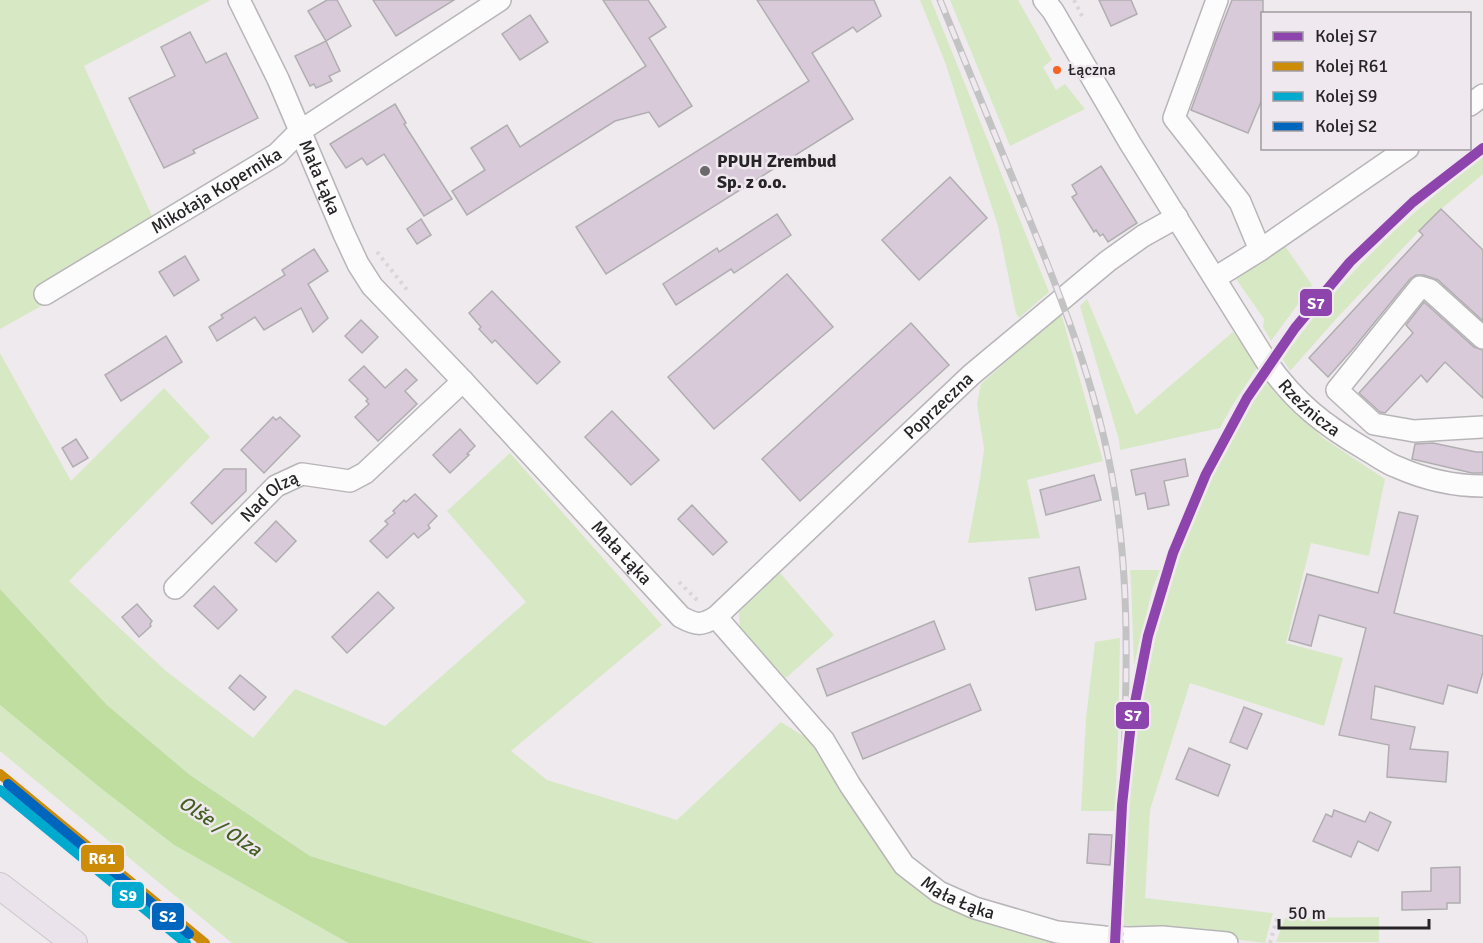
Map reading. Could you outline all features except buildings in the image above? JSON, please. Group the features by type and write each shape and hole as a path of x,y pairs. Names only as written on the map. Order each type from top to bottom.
{"main road":[{"path":"2,891 74,943"}],"street":[{"name":"Mała Łąka","path":"240,0 278,79 344,234 358,264 372,286 681,617 692,623 705,624 709,611"},
{"name":"Mikołaja Kopernika","path":"45,294 277,154 300,131 500,0"},
{"path":"1044,0 1053,11 1130,143 1177,217"},
{"path":"1217,0 1173,118 1240,202 1260,250"},
{"path":"1471,104 1483,95"},
{"path":"1215,278 1260,250 1405,150"},
{"name":"Rzeźnicza","path":"1177,217 1278,378 1292,394 1328,426 1396,467 1433,480 1483,486"},
{"name":"Poprzeczna","path":"709,611 971,375 1108,261 1143,236 1177,217"},
{"path":"1483,338 1430,290 1420,287 1337,390 1374,424 1414,430 1483,427"},
{"name":"Nad Olzą","path":"175,588 276,486 302,474 350,481 364,472 463,381"},
{"name":"Mała Łąka","path":"709,611 824,741 850,785 904,865 939,892 975,908 1057,932 1104,937 1162,937 1227,943"}],"path":[{"path":"373,243 378,254 410,293"},
{"path":"677,579 709,611"},
{"path":"1270,943 1278,915"}],"shaded area":[{"path":"0,0 211,0 84,66 152,216 33,291 43,305 0,329"},
{"path":"920,0 931,0 1049,292 1019,318 1016,313 998,226 945,62"},
{"path":"950,0 1018,0 1052,60 1043,67 1056,90 1065,84 1085,109 1010,146"},
{"path":"1483,157 1483,174 1419,231 1290,371 1282,358 1314,317 1361,264 1441,190"},
{"path":"1285,246 1312,285 1271,341 1263,327 1264,319 1236,279"},
{"path":"1087,299 1136,415 1233,332 1258,366 1220,428 1120,450 1080,306"},
{"path":"1061,313 1103,461 1027,480 1040,538 968,543 984,449 977,404 981,384"},
{"path":"0,353 71,481 164,388 210,437 69,581 166,671 253,738 295,689 385,726 526,602 447,511 510,453 662,625 511,751 547,780 677,820 781,722 816,744 947,904 1104,943 594,943 310,856 190,775 107,705 0,589"},
{"path":"1266,375 1275,393 1323,438 1385,479 1369,556 1311,543 1286,643 1343,658 1324,726 1190,683 1150,810 1145,898 1273,913 1265,943 1123,925 1133,738 1145,668 1164,590 1191,515 1229,436"},
{"path":"1130,570 1160,570 1153,587 1134,665 1131,583"},
{"path":"780,573 834,635 786,678 740,631 739,612"},
{"path":"1120,638 1115,811 1081,811 1086,718 1095,642"},
{"path":"0,705 174,845 348,943 232,943 0,751"},
{"path":"1379,917 1379,942 1276,942 1285,918"}],"water":[{"name":"Olše / Olza","path":"0,589 107,705 190,775 310,856 594,943 348,943 174,845 0,705"}],"railway":[{"path":"940,0 1055,283 1082,361 1105,440 1119,522 1125,596 1126,669 1122,816"}],"rail line":[{"name":"S7","path":"1115,943 1122,805 1131,723 1148,636 1173,553 1206,474 1247,398 1295,328 1350,262 1413,202 1483,148"},
{"name":"R61","path":"0,774 205,943"},
{"name":"S2","path":"8,784 189,934"},
{"name":"S9","path":"0,790 186,943"}],"place":[{"name":"Łączna","path":"1057,70"},
{"name":"PPUH Zrembud Sp. z o.o.","path":"705,171"}]}
